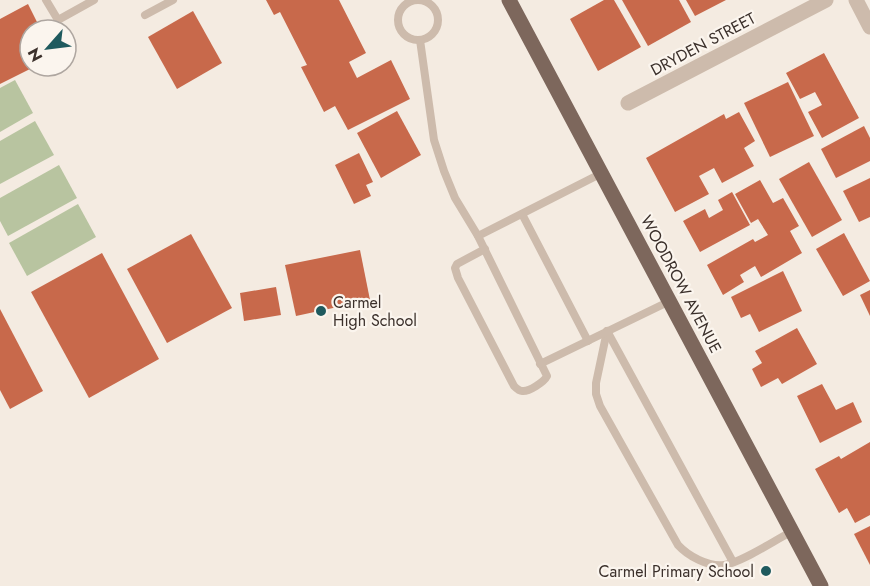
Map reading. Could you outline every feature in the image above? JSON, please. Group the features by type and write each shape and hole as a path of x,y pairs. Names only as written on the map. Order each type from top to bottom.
{"main road":[{"name":"WOODROW AVENUE","path":"509,0 821,586"}],"street":[{"name":"DRYDEN STREET","path":"628,103 826,0"},
{"path":"856,0 870,27"}],"lane":[{"path":"46,0 58,20 94,0"},
{"path":"145,15 173,0"},
{"path":"420,0 432,6 436,12 438,19 433,33 428,38 420,40 412,39 400,27 399,19 405,2 420,0"},
{"path":"420,40 434,140 444,171 455,198 485,249 547,376 544,381 524,392 514,386 455,268 457,264 485,249"},
{"path":"478,236 602,173"},
{"path":"522,214 588,341"},
{"path":"540,364 670,301"},
{"path":"608,331 734,562"},
{"path":"608,331 596,383 596,394 600,406 678,545 686,553 705,562 723,566 791,532"}],"green space":[{"path":"15,80 33,113 0,132 0,88"},
{"path":"35,121 54,155 0,184 0,141"},
{"path":"59,165 77,198 8,236 0,221 0,198"},
{"path":"78,204 96,237 27,276 9,243"}],"building":[{"path":"266,0 339,0 366,53 349,62 357,78 391,60 410,99 348,130 335,106 324,112 301,67 307,65 280,12 274,15"},
{"path":"604,0 614,0 641,47 598,71 570,19"},
{"path":"622,0 679,0 691,22 648,46"},
{"path":"686,0 726,0 695,16"},
{"path":"28,4 35,18 18,18 18,75 0,84 0,19"},
{"path":"193,11 222,63 177,89 148,37"},
{"path":"824,53 859,118 822,138 808,112 822,105 815,92 800,99 786,73"},
{"path":"788,82 814,136 770,157 744,103"},
{"path":"397,111 421,155 381,178 357,133"},
{"path":"739,112 755,141 744,148 754,166 722,183 714,168 699,176 709,194 675,212 646,158 724,114 726,119"},
{"path":"864,126 870,138 870,161 836,178 821,149"},
{"path":"359,153 373,182 366,185 371,196 354,204 335,165"},
{"path":"809,162 842,220 812,237 779,179"},
{"path":"870,178 870,217 859,222 843,191"},
{"path":"760,180 773,203 783,198 799,226 790,231 802,253 761,277 755,266 740,275 744,282 723,295 707,265 753,239 755,242 768,235 758,219 751,223 735,194"},
{"path":"732,192 750,225 700,252 683,221 705,209 709,218 723,210 718,200"},
{"path":"844,233 870,281 843,296 816,249"},
{"path":"191,234 232,308 167,343 127,269"},
{"path":"360,250 370,300 296,316 285,265"},
{"path":"102,253 159,359 89,398 31,292"},
{"path":"783,271 802,311 759,332 750,314 741,318 731,297"},
{"path":"276,287 281,315 244,321 240,293"},
{"path":"870,290 870,316 860,295"},
{"path":"0,309 43,391 10,409 0,390"},
{"path":"797,328 817,364 782,384 778,378 761,387 752,369 762,363 755,351"},
{"path":"822,384 836,410 853,402 862,422 820,443 797,396"},
{"path":"870,442 870,515 855,523 847,508 839,513 815,469 839,456 841,459"},
{"path":"870,526 870,565 854,534"}],"place":[{"name":"Carmel High School","path":"321,311"},
{"name":"Carmel Primary School","path":"766,571"}]}
